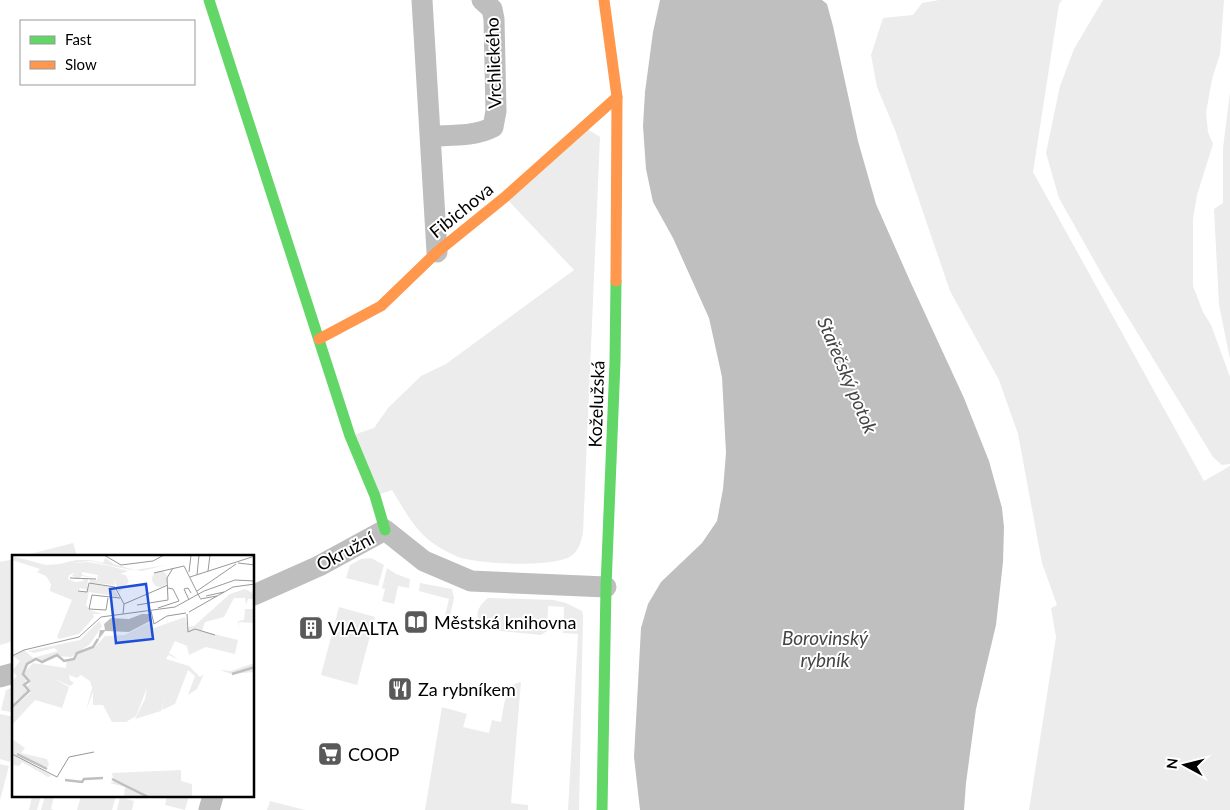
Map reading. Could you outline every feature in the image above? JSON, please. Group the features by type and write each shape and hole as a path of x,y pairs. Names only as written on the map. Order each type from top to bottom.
{"street":[{"path":"208,0 350,436 375,496 386,530"},
{"path":"428,0 422,0 437,252"},
{"name":"Vrchlického","path":"431,136 467,135 484,132 493,127 496,111 494,19 492,9 482,0"},
{"name":"Koželužská","path":"602,810 606,587 615,362 617,97 604,0"},
{"name":"Fibichova","path":"319,339 381,306 437,252 505,197 617,97"},
{"name":"Okružní","path":"255,595 319,566 386,530 424,561 471,581 606,587"},
{"path":"0,678 12,674"}],"shaded area":[{"path":"939,0 1062,0 1059,4 1033,172 1204,481 1230,466 1230,810 1029,810 1056,637 1051,608 1057,605 1042,563 1018,434 999,380 950,291 895,130 877,87 871,55 883,18 913,15 922,3"},
{"path":"1103,0 1224,0 1220,54 1212,79 1206,113 1208,132 1213,144 1197,195 1193,219 1193,286 1203,312 1211,325 1230,377 1230,464 1222,465 1213,457 1104,278 1059,198 1046,153 1060,86 1074,49"},
{"path":"1230,92 1230,359 1219,305 1214,209 1223,203 1223,148"},
{"path":"584,127 600,137 583,533 578,549 574,554 562,560 516,564 458,557 437,546 423,535 392,490 375,496 350,436 374,428 388,408 421,376 446,364 574,270 505,197"},
{"path":"73,543 77,555 26,555"},
{"path":"371,558 384,565 378,586 346,578 350,565 361,559"},
{"path":"12,559 12,642 0,645 0,562"},
{"path":"387,568 396,574 410,579 409,588 398,586 394,604 382,601 385,589 382,588"},
{"path":"420,583 452,589 454,598 449,620 444,620 449,599 419,591"},
{"path":"488,598 554,600 566,603 582,611 579,810 568,810 578,634 563,633 564,607 548,606 547,631 541,635 485,628 477,616 483,602"},
{"path":"339,607 375,617 357,685 321,675"},
{"path":"521,682 511,803 528,805 528,810 425,810 442,707 467,714 463,727 489,733 492,720 501,722 504,704 511,687"},
{"path":"12,688 12,713 1,710 6,690"},
{"path":"0,714 12,717 12,755 10,762 0,759"},
{"path":"0,764 9,766 0,800"},
{"path":"32,798 40,798 37,810 29,810"},
{"path":"44,798 54,798 51,809 54,810 41,810"},
{"path":"80,798 115,798 112,810 77,810"},
{"path":"120,798 134,801 132,810 117,810"},
{"path":"167,798 188,798 185,810 165,805"},
{"path":"270,801 305,810 267,810"}],"water":[{"name":"Borovinský rybník","path":"660,0 822,0 827,4 858,141 876,204 964,398 989,461 1002,508 1004,527 1003,562 996,625 976,709 964,810 640,810 634,757 641,628 648,604 661,582 702,543 717,521 723,489 726,453 722,377 709,318 673,238 653,202 646,169 643,126 645,92 653,32"}],"traffic: fast":[{"path":"209,0 350,436 375,496 385,530"},
{"path":"602,810 606,587 615,362 616,281"}],"traffic: slow":[{"path":"604,0 617,97 616,281"},
{"path":"319,339 381,306 437,252 505,197 617,97"}],"place":[{"name":"Městská knihovna","path":"416,622"},
{"name":"VIAALTA","path":"311,628"},
{"name":"Za rybníkem","path":"400,689"},
{"name":"COOP","path":"330,754"}],"water label":[{"name":"Stařečský potok","path":"848,375"}]}
